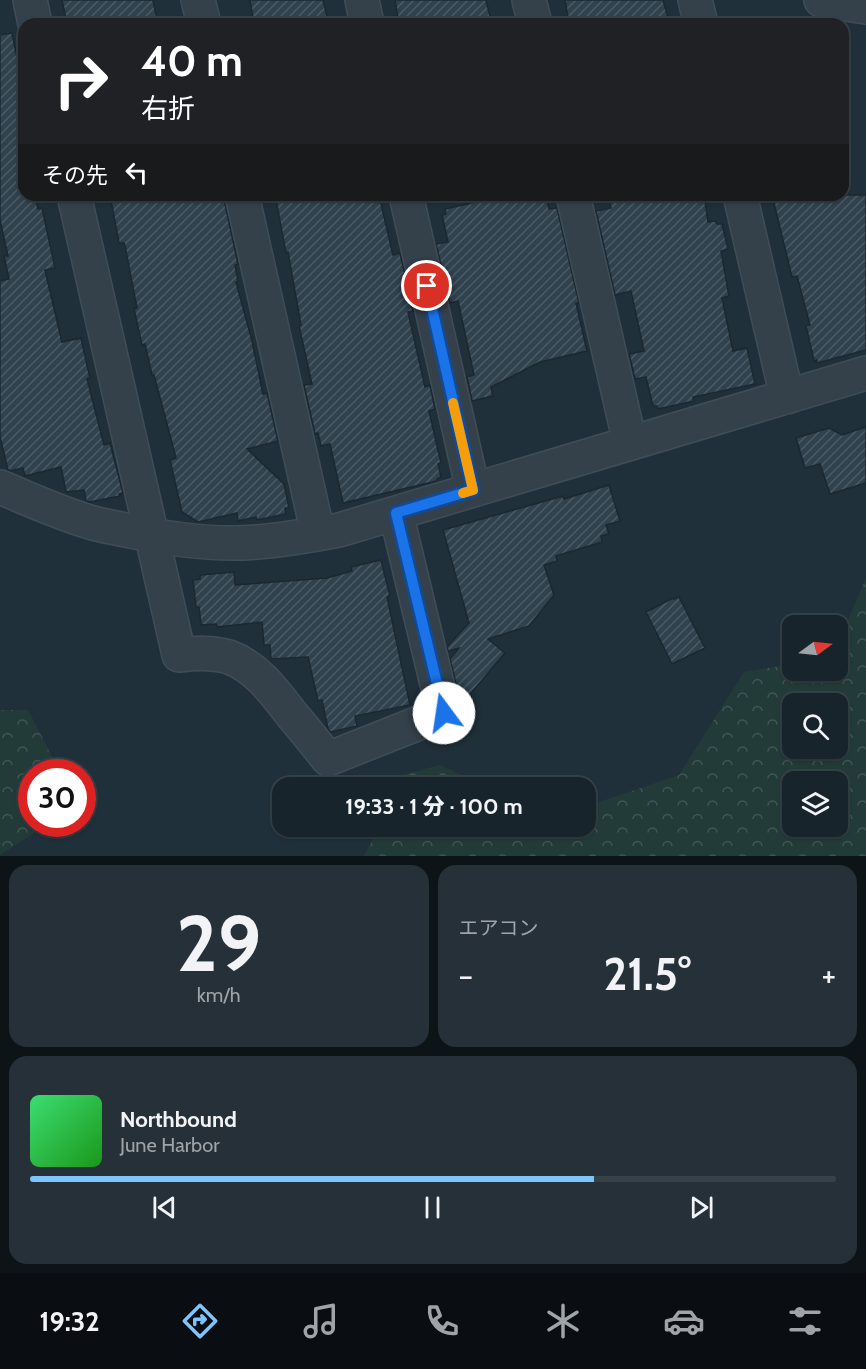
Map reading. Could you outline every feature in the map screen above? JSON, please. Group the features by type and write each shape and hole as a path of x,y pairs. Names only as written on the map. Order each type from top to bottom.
{"street":[{"path":"30,0 34,18"},
{"path":"198,0 202,18"},
{"path":"362,0 366,18"},
{"path":"529,0 533,18"},
{"path":"695,0 700,18"},
{"path":"821,0 865,12"},
{"path":"75,201 178,655 203,652 230,658 244,664 271,689 328,759 444,713 396,513"},
{"path":"243,201 318,534"},
{"path":"407,201 473,490"},
{"path":"574,201 630,443"},
{"path":"741,201 787,397"},
{"path":"0,487 54,510 90,522 183,540 256,542 318,534 339,530 866,373"}],"green space":[{"path":"866,578 866,856 364,856 374,837 596,837 596,803 679,775 744,672 782,666 782,681 848,681 848,620"},
{"path":"0,710 28,710 53,759 18,759 18,837 28,837 0,855"},
{"path":"440,765 466,777 402,777"}],"building":[{"path":"62,0 153,0 157,18 66,18"},
{"path":"250,0 323,0 328,18 253,18"},
{"path":"395,0 486,0 490,18 398,18"},
{"path":"565,0 663,0 668,18 568,18"},
{"path":"12,33 18,63 18,201 36,201 38,209 42,208 55,268 45,270 62,342 81,338 90,378 87,379 104,445 110,443 123,493 119,494 120,496 90,502 86,501 84,490 66,492 61,467 25,476 23,468 8,470 0,437 0,281 9,279 4,256 8,256 0,220 0,35"},
{"path":"849,195 866,195 866,350 817,363 817,360 814,361 806,326 810,325 797,276 792,277 773,201 849,201"},
{"path":"111,201 224,201 238,264 235,265 238,281 236,282 263,394 267,393 278,441 247,449 284,484 289,508 285,508 286,514 238,521 237,513 198,522 182,512 170,460 176,458 145,344 142,345 125,246 124,243 119,243"},
{"path":"276,201 380,201 393,255 400,253 413,311 408,312 425,387 430,385 435,409 429,411 441,463 438,464 441,477 437,481 343,503 330,444 321,446 318,433 315,434 304,385 312,384 299,326 301,325 288,252 286,253"},
{"path":"480,201 547,201 549,209 557,208 579,303 576,303 587,351 540,362 491,387 493,396 472,401 467,377 474,375 458,301 450,303 436,244 448,242 442,215 446,214 445,209"},
{"path":"609,201 705,201 708,222 716,221 717,224 722,224 728,249 721,251 729,296 722,298 733,351 747,348 755,384 693,397 694,401 658,409 657,406 653,406 646,377 635,379 629,354 644,351 631,291 615,295 596,211 611,208"},
{"path":"866,427 866,483 830,494 820,464 805,468 796,438 829,428 842,435"},
{"path":"609,485 620,521 606,525 609,534 601,536 602,542 556,556 557,561 544,565 554,595 529,626 488,639 505,653 461,705 450,659 459,648 448,651 447,647 469,623 443,530"},
{"path":"381,560 410,705 355,716 357,726 330,732 322,700 318,701 308,657 271,659 270,645 264,645 262,622 217,627 216,624 201,625 193,580 200,579 200,575 234,572 235,585 327,578 352,571 351,567"},
{"path":"679,597 705,648 672,664 646,612"}],"slow traffic":[{"path":"453,403 473,490 463,493"}],"route":[{"path":"427,286 473,490 396,513 444,713"}]}
